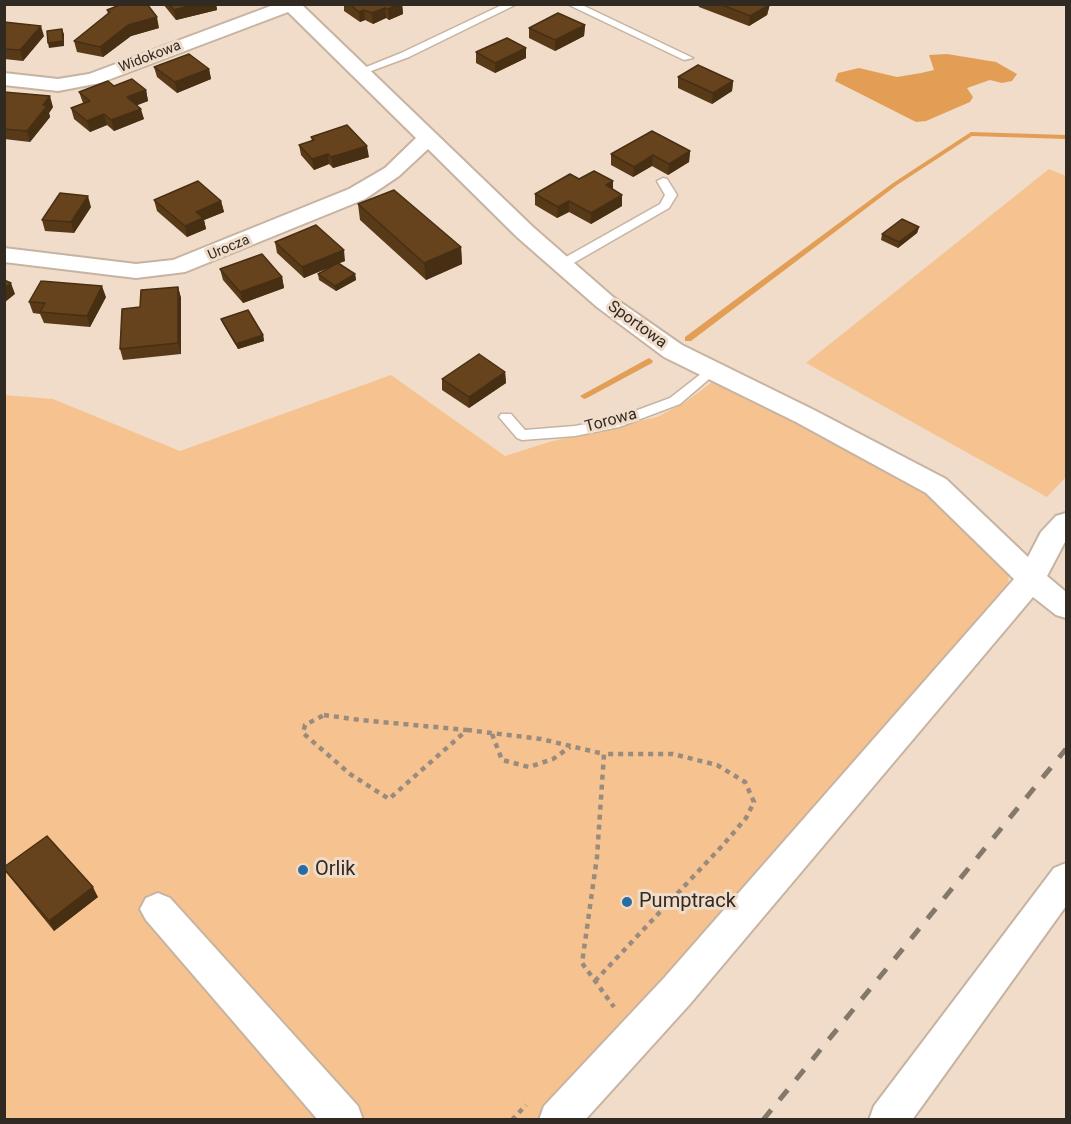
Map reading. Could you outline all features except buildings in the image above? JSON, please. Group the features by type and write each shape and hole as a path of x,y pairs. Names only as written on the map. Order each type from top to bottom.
{"street":[{"name":"Sportowa","path":"290,5 561,265 605,302 673,351 936,486 1032,578 1066,607"},
{"name":"Widokowa","path":"4,79 58,85 93,79 290,5"},
{"name":"Urocza","path":"4,255 136,271 177,267 357,194 392,172 411,152 428,139"},
{"path":"558,1119 685,982 1032,578 1051,539 1066,523"},
{"path":"888,1119 1066,879"},
{"path":"158,909 344,1119"}],"lane":[{"path":"359,72 405,55 513,4"},
{"path":"571,4 688,58"},
{"path":"561,265 665,206 671,195 663,181"},
{"name":"Torowa","path":"506,417 522,435 575,431 620,422 675,400 711,370"}],"path":[{"path":"467,730 389,799 350,774 303,733 305,725 324,715 467,730 541,739 604,754 673,754 717,765 745,783 754,802 746,818 595,981"},
{"path":"492,734 495,750 502,760 529,767 553,759 571,746"},
{"path":"604,754 597,857 582,963 614,1008"},
{"path":"606,1016 621,999"},
{"path":"512,1119 528,1102"}],"shaded area":[{"path":"947,54 996,62 1017,74 1012,81 1002,83 990,80 967,88 973,97 970,102 926,121 916,122 835,81 838,73 859,68 897,77 934,70 929,55"},
{"path":"1049,169 1066,176 1066,477 1047,497 806,363"},
{"path":"391,375 505,456 549,442 657,417 684,403 715,380 947,505 1009,571 1008,587 542,1119 5,1119 4,395 53,399 180,451"}],"waterway":[{"path":"688,339 895,184 971,134 1066,137"},
{"path":"584,396 649,361"}],"railway":[{"path":"763,1120 1066,749"}],"place":[{"name":"Orlik","path":"303,870"},
{"name":"Pumptrack","path":"627,902"}]}
